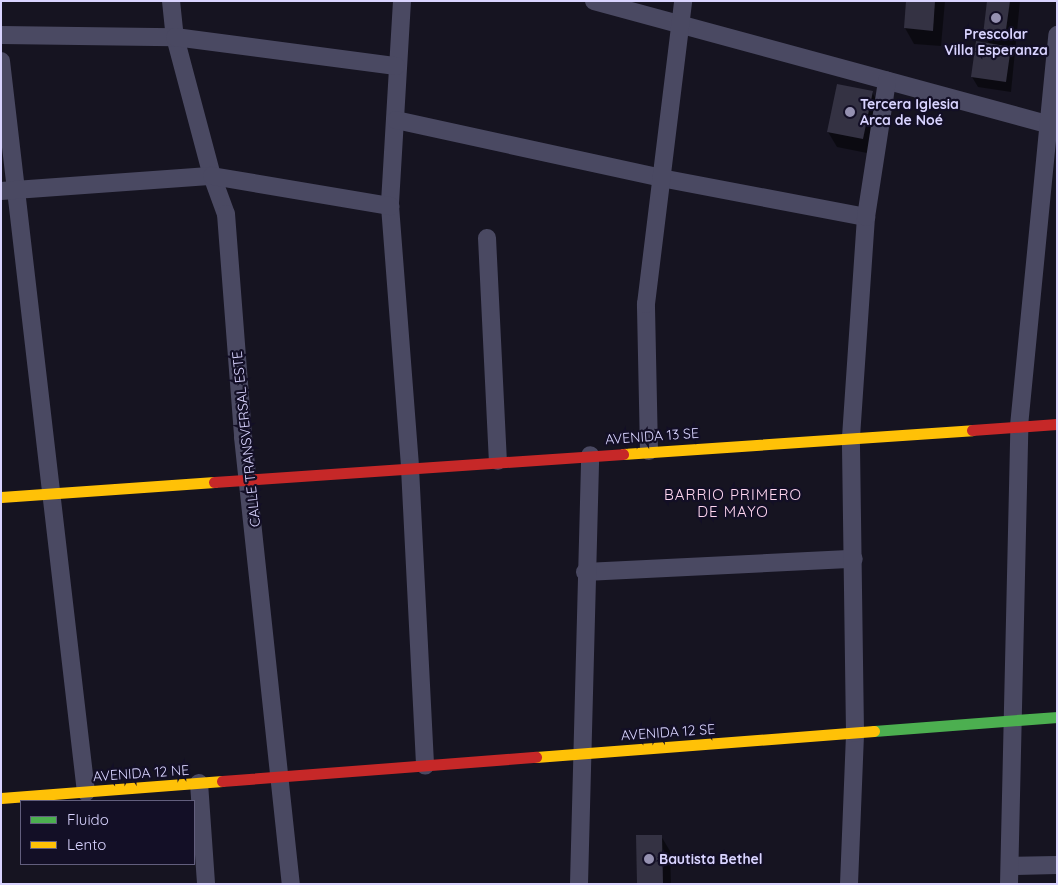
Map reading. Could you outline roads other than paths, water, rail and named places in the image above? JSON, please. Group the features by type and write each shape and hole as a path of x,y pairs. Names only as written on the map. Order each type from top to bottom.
{"street":[{"name":"CALLE TRANSVERSAL ESTE","path":"172,1 175,37 212,176 226,214 243,437 282,777 291,884"},
{"path":"402,1 396,66 396,120 390,206 410,468 425,766"},
{"path":"594,1 681,23 1052,126"},
{"path":"649,451 646,304 683,1"},
{"path":"1,35 175,37 396,66"},
{"path":"1009,884 1019,426 1052,126 1057,35"},
{"path":"1,61 9,190 52,492 86,792"},
{"path":"849,884 856,733 851,437 866,217 886,81"},
{"path":"396,120 661,178 866,217"},
{"path":"9,190 212,176 390,206"},
{"path":"487,238 498,461"},
{"name":"AVENIDA 13 SE","path":"1,497 498,461 1057,424"},
{"path":"579,884 585,572 590,455"},
{"path":"585,572 854,559"},
{"name":"AVENIDA 12 SE","path":"282,777 1057,717"},
{"name":"AVENIDA 12 NE","path":"1,798 282,777"},
{"path":"199,783 206,884"},
{"path":"1010,866 1057,865"}],"place":[{"name":"Prescolar Villa Esperanza","path":"996,18"},
{"name":"Tercera Iglesia Arca de Noé","path":"850,112"},
{"name":"Bautista Bethel","path":"649,859"}],"district":[{"name":"BARRIO PRIMERO DE MAYO","path":"733,502"}]}
